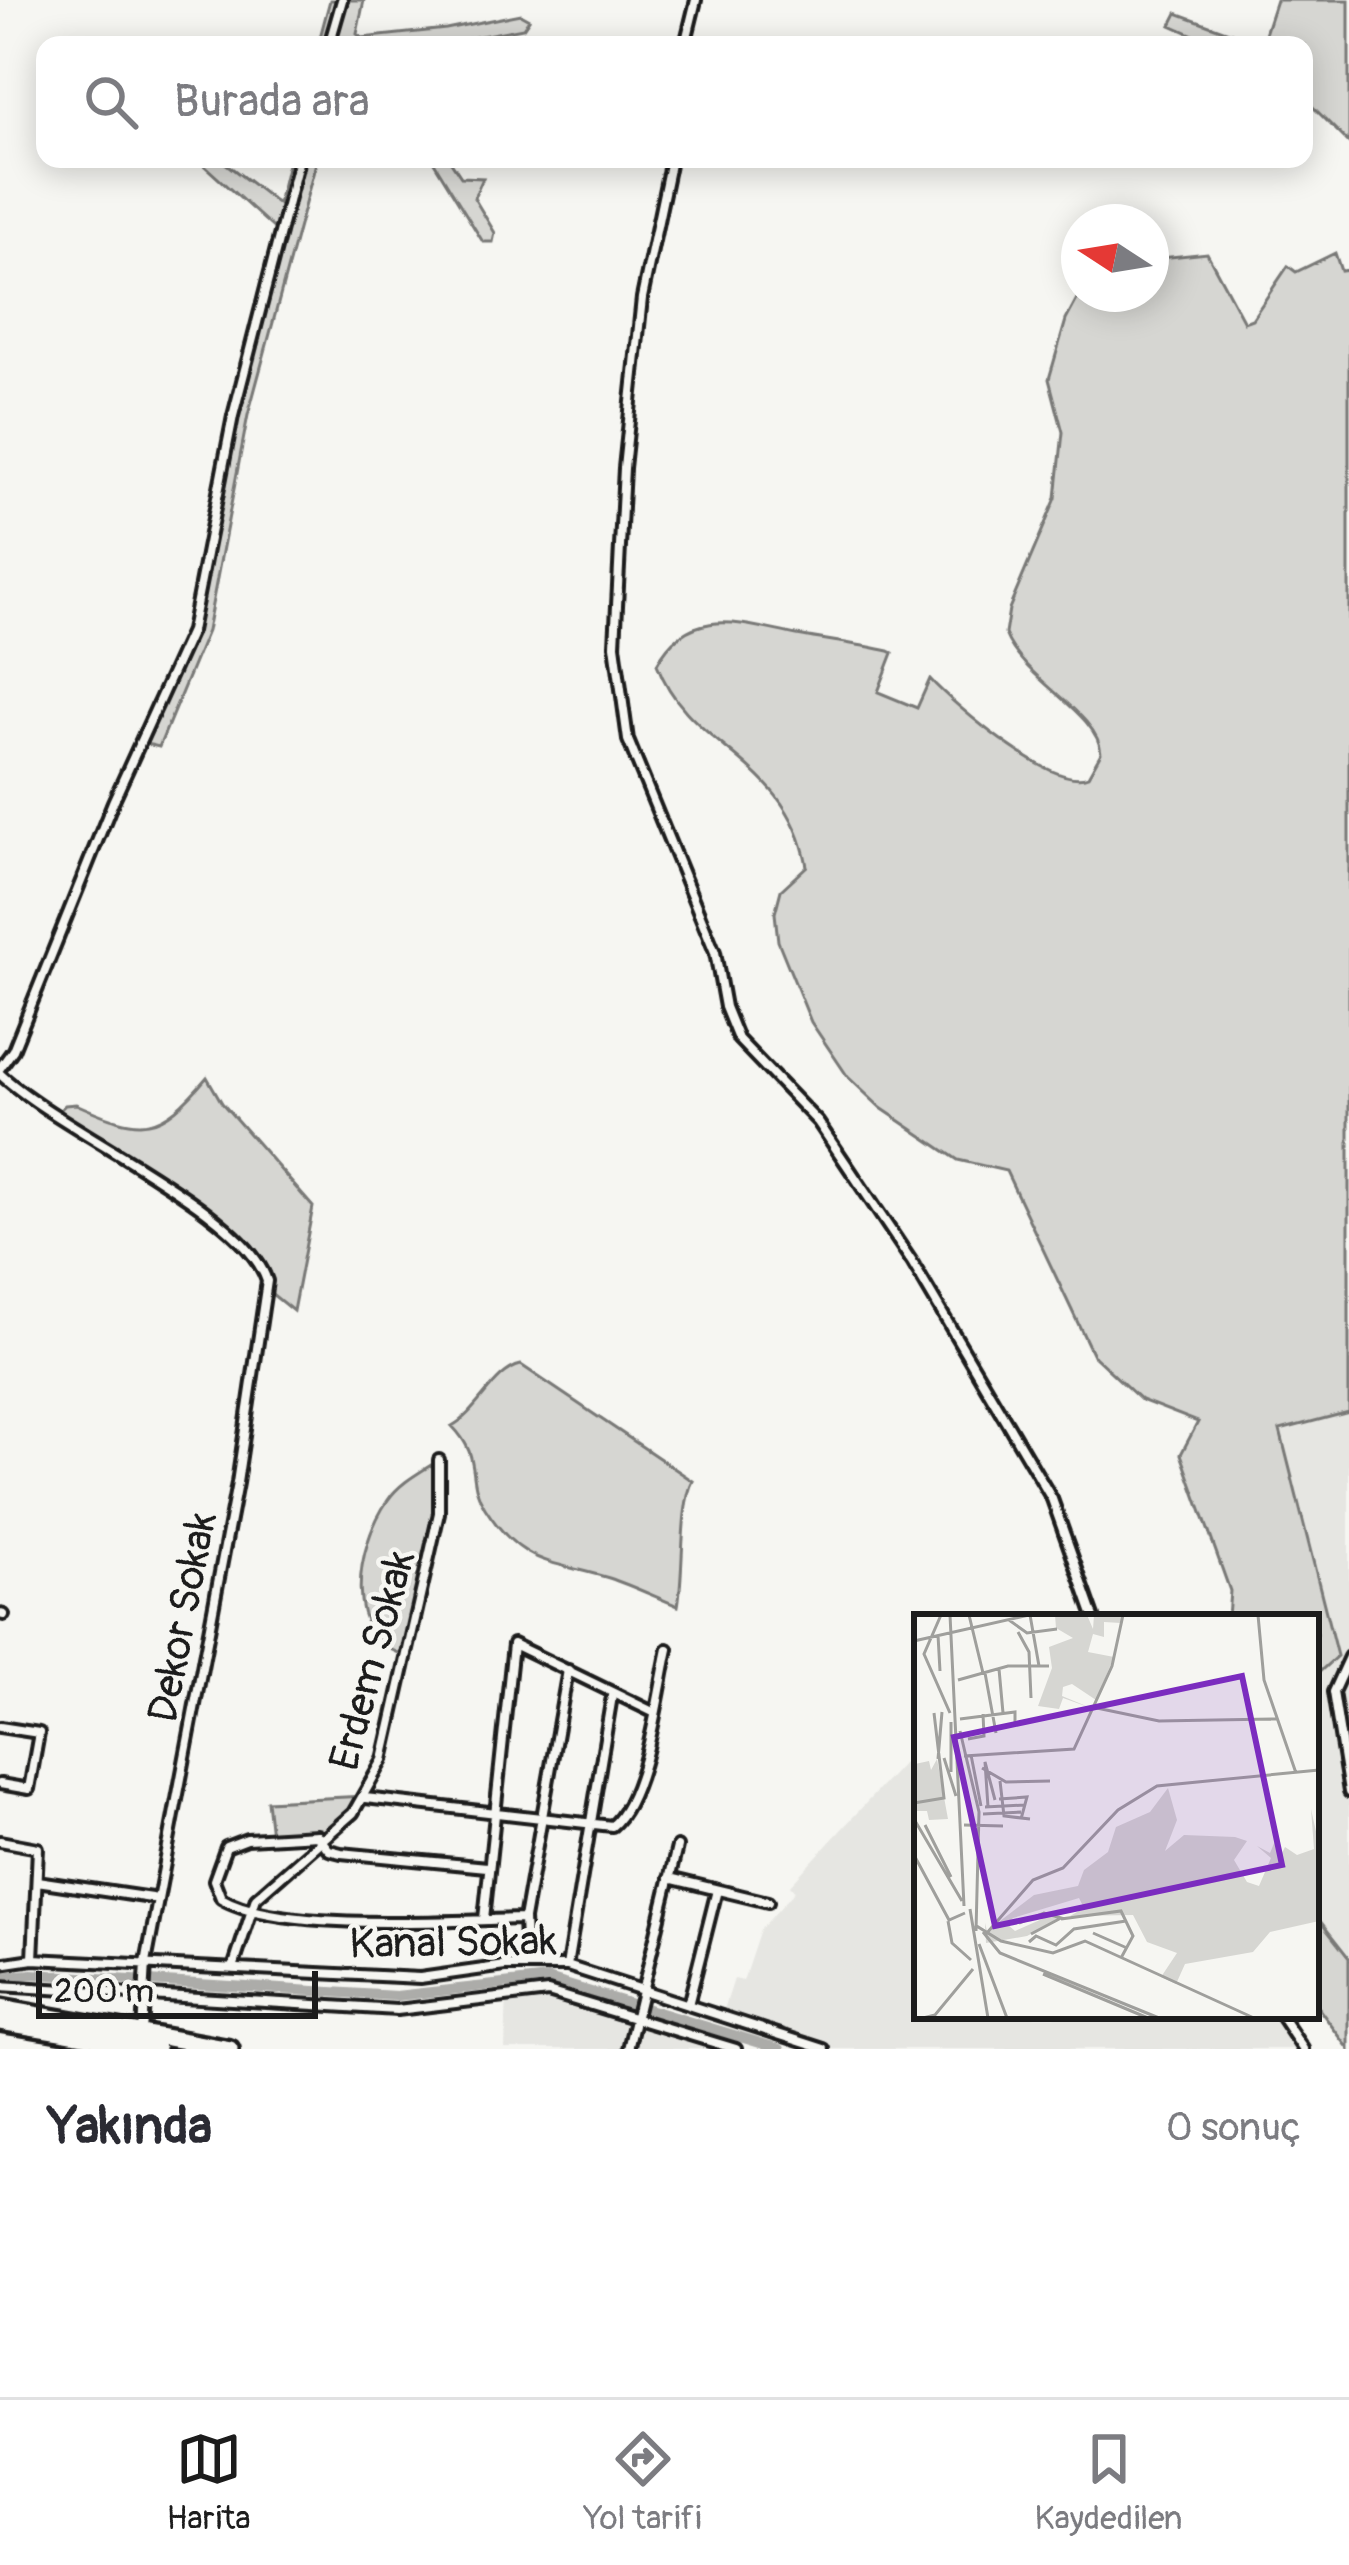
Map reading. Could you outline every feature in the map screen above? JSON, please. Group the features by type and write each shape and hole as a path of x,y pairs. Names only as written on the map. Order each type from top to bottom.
{"highway":[{"path":"0,2008 165,2049"},
{"path":"0,2022 141,2043 230,2049"}],"street":[{"path":"331,36 342,0"},
{"path":"687,36 695,0"},
{"path":"0,1071 13,1051 113,802 190,632 233,416 297,168"},
{"path":"669,168 642,298 624,468 614,645 628,740 715,952 725,1007 738,1039 834,1143 912,1262 1052,1499 1093,1614"},
{"name":"Dekor Sokak","path":"0,1071 41,1110 150,1176 254,1252 267,1281 237,1483 146,1963 141,2043"},
{"name":"Erdem Sokak","path":"233,1968 248,1911 262,1890 323,1843 364,1798 394,1722 441,1504 439,1460"},
{"path":"484,1919 513,1644 653,1712"},
{"path":"364,1798 590,1828 612,1826 623,1816 668,1649"},
{"path":"1349,1657 1333,1692 1349,1792"},
{"path":"526,1964 524,1919 568,1670"},
{"path":"567,1966 612,1696"},
{"path":"0,1726 39,1733 29,1789 0,1784"},
{"path":"487,1867 341,1853 317,1834 271,1836 238,1840 221,1851 214,1880 217,1894 248,1911 392,1922 524,1919"},
{"path":"0,1841 38,1848 33,1959"},
{"path":"628,2049 677,1847"},
{"path":"669,1878 768,1902"},
{"path":"37,1880 158,1899"},
{"path":"688,2005 717,1890"},
{"name":"Kanal Sokak","path":"0,1964 33,1959 420,1978 526,1964 567,1966 824,2049"},
{"path":"0,1986 397,2010 548,1992 736,2049"},
{"path":"1283,2019 1303,2049"}],"shaded area":[{"path":"330,0 364,0 360,36 320,36"},
{"path":"1276,0 1349,0 1349,143 1313,107 1313,36 1264,36"},
{"path":"1177,13 1240,36 1196,36 1171,25"},
{"path":"520,14 529,19 523,28 481,36 381,36"},
{"path":"207,168 232,168 278,204 287,168 315,168 248,415 207,631 159,747 142,743 191,631 210,519 281,235"},
{"path":"438,168 455,168 461,177 483,178 474,198 495,233 493,242 483,242"},
{"path":"1207,253 1244,322 1252,319 1288,266 1296,272 1335,253 1341,271 1349,270 1349,1412 1280,1430 1337,1656 1319,1672 1319,1614 1228,1614 1230,1591 1181,1454 1198,1422 1141,1400 1093,1355 1006,1171 958,1160 881,1108 848,1077 811,1022 778,941 775,913 781,890 807,866 796,830 759,777 691,717 657,664 685,632 720,623 889,651 893,653 878,692 917,708 930,679 982,726 1030,759 1072,777 1088,776 1101,753 1097,738 1027,666 1005,634 1009,609 1056,498 1063,432 1049,379 1070,312 1169,312 1169,257"},
{"path":"207,1077 222,1103 313,1207 293,1311 267,1290 267,1281 222,1230 141,1170 53,1117 65,1105 76,1104 118,1120 149,1123 176,1109"},
{"path":"521,1365 693,1481 686,1506 678,1606 609,1578 538,1558 512,1541 485,1508 468,1448 452,1426 502,1375"},
{"path":"1349,1412 1349,2049 1319,2009 1319,1614 1314,1614 1215,1446"},
{"path":"439,1460 442,1480 409,1656 387,1647 372,1632 363,1612 362,1566 388,1500"},
{"path":"914,1751 914,2019 1283,2019 1303,2049 824,2049 722,2016 734,1979 743,1981 760,1930 795,1891 790,1885"},
{"path":"366,1796 323,1843 317,1835 271,1836 267,1801"},
{"path":"1319,1920 1349,1958 1349,2049 1319,2009"},
{"path":"548,1992 736,2049 505,2049 507,1994"}],"waterway":[{"path":"0,1977 32,1974 396,1996 548,1979 780,2049"}]}
